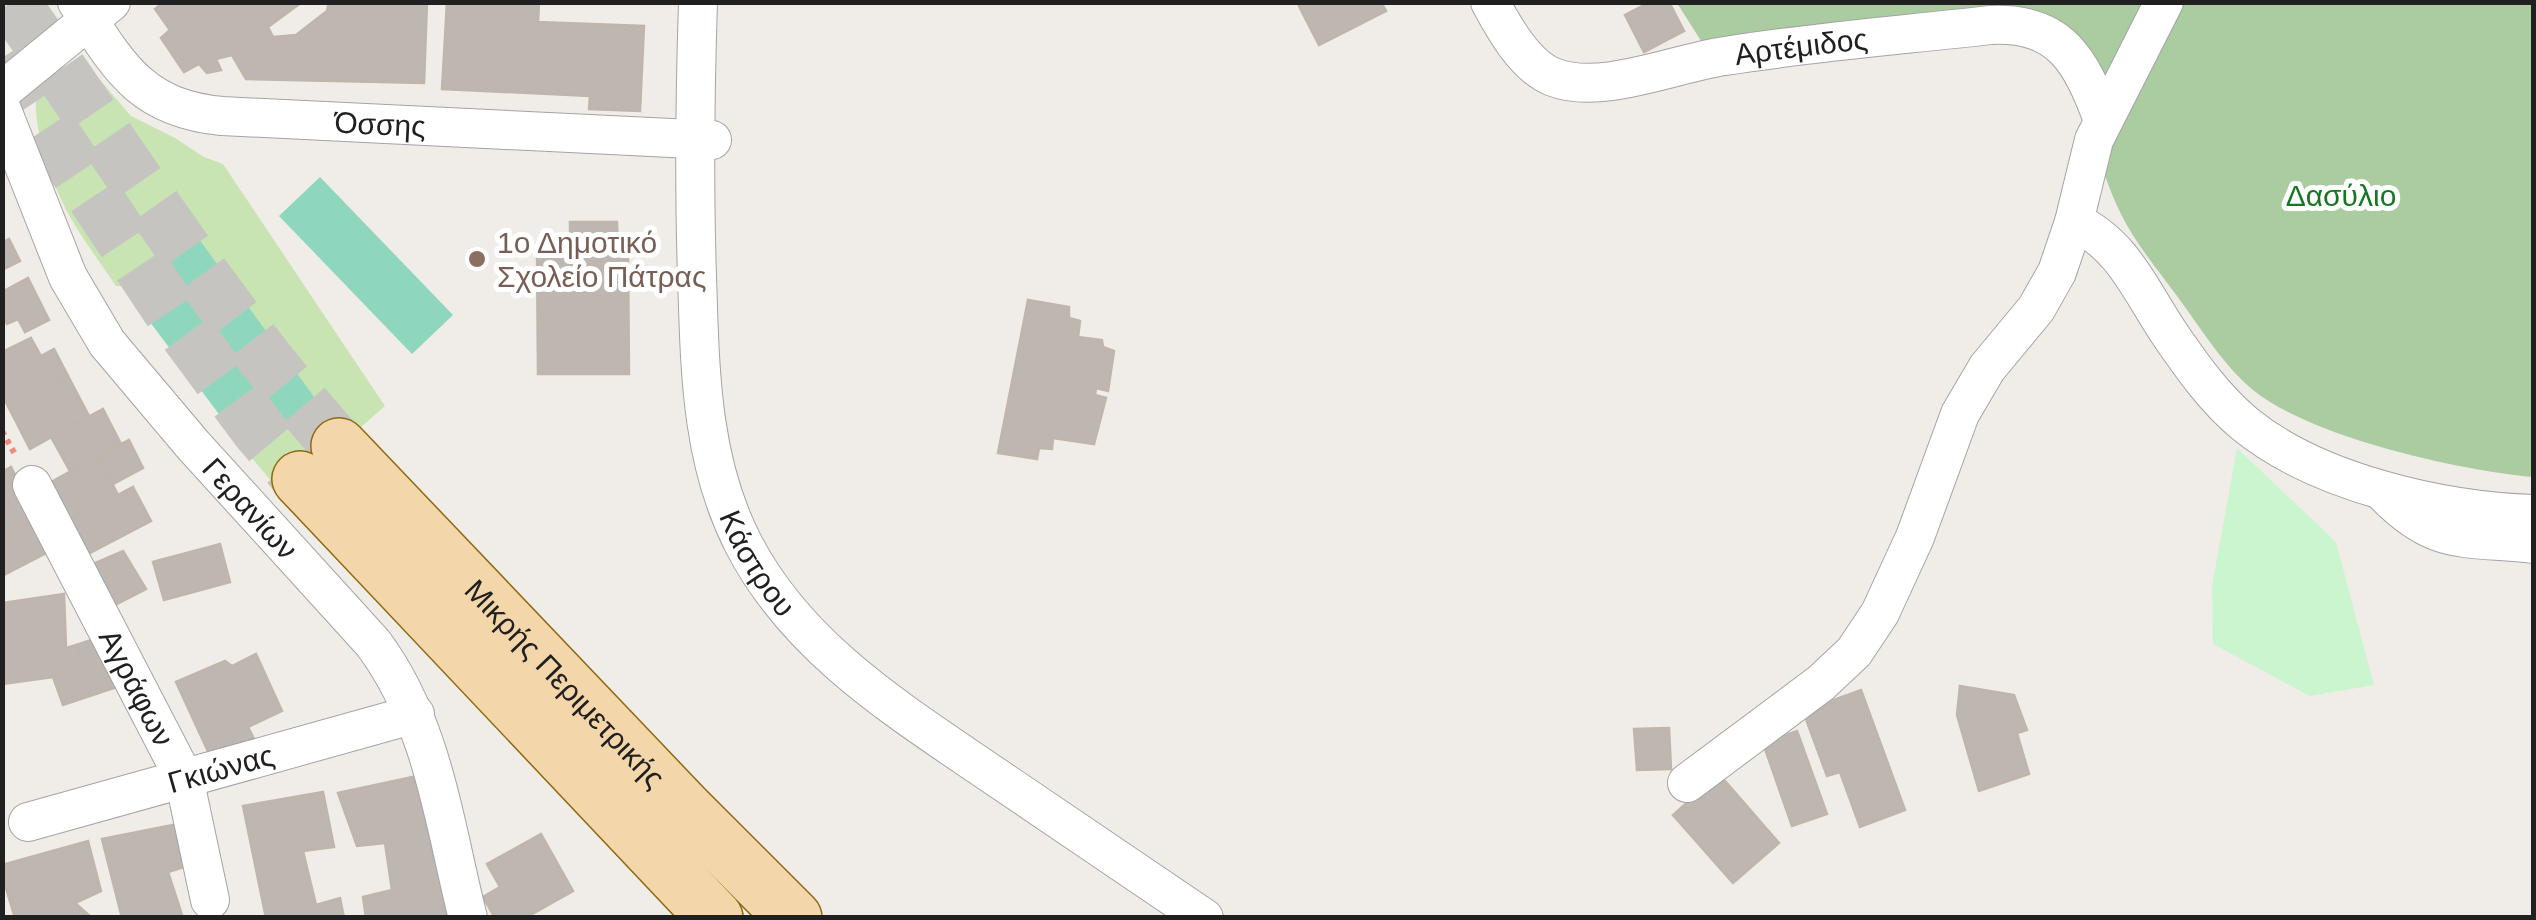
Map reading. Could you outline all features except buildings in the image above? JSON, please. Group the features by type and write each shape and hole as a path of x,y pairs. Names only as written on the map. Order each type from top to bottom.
{"main road":[{"name":"Μικρής Περιμετρικής","path":"715,918 320,463 685,809 794,918"}],"street":[{"name":"Κάστρου","path":"698,2 703,139 699,352 707,435 727,507 743,544 784,607 828,654 900,711 1204,918"},
{"name":"Αρτέμιδος","path":"1490,2 1534,64 1554,78 1584,83 1614,81 1691,62 1786,47 1991,25 2023,26 2064,47 2082,72 2104,120"},
{"path":"1687,783 1821,683 1854,652 1867,633 1897,582 1960,414 1987,368 2048,290 2065,252 2091,149 2164,2"},
{"name":"Όσσης","path":"92,8 120,64 157,100 184,111 703,139"},
{"path":"2,92 92,8"},
{"name":"Γερανίων","path":"2,110 68,277 107,343 193,445 373,643 396,674 415,714 468,918"},
{"path":"2074,222 2097,234 2118,252 2191,364 2240,420 2298,458 2380,490 2534,514"},
{"name":"Αγράφων","path":"32,485 184,778 210,900"},
{"path":"2380,490 2407,517 2431,531 2534,544"},
{"name":"Γκιώνας","path":"28,822 415,714"}],"green space":[{"path":"3,2 43,3 45,5 3,43"},
{"name":"Δασύλιο","path":"1677,3 2533,3 2533,477 2427,459 2347,437 2278,407 2242,380 2147,256 2121,214 2096,148 2065,33 1703,44"},
{"path":"80,61 131,116 223,164 385,406 283,495 251,457 316,401 196,236 123,286 116,286 62,202 43,150 36,97 48,76"},
{"path":"320,177 453,315 412,354 279,216"},
{"path":"196,235 317,401 251,457 123,286"},
{"path":"2237,448 2336,542 2374,685 2310,696 2213,644 2212,586"}],"tunnel":[{"path":"12,2 210,285 339,446"},
{"path":"2,58 176,319 300,479"}],"place":[{"name":"1ο Δημοτικό Σχολείο Πάτρας","path":"477,259"}]}
